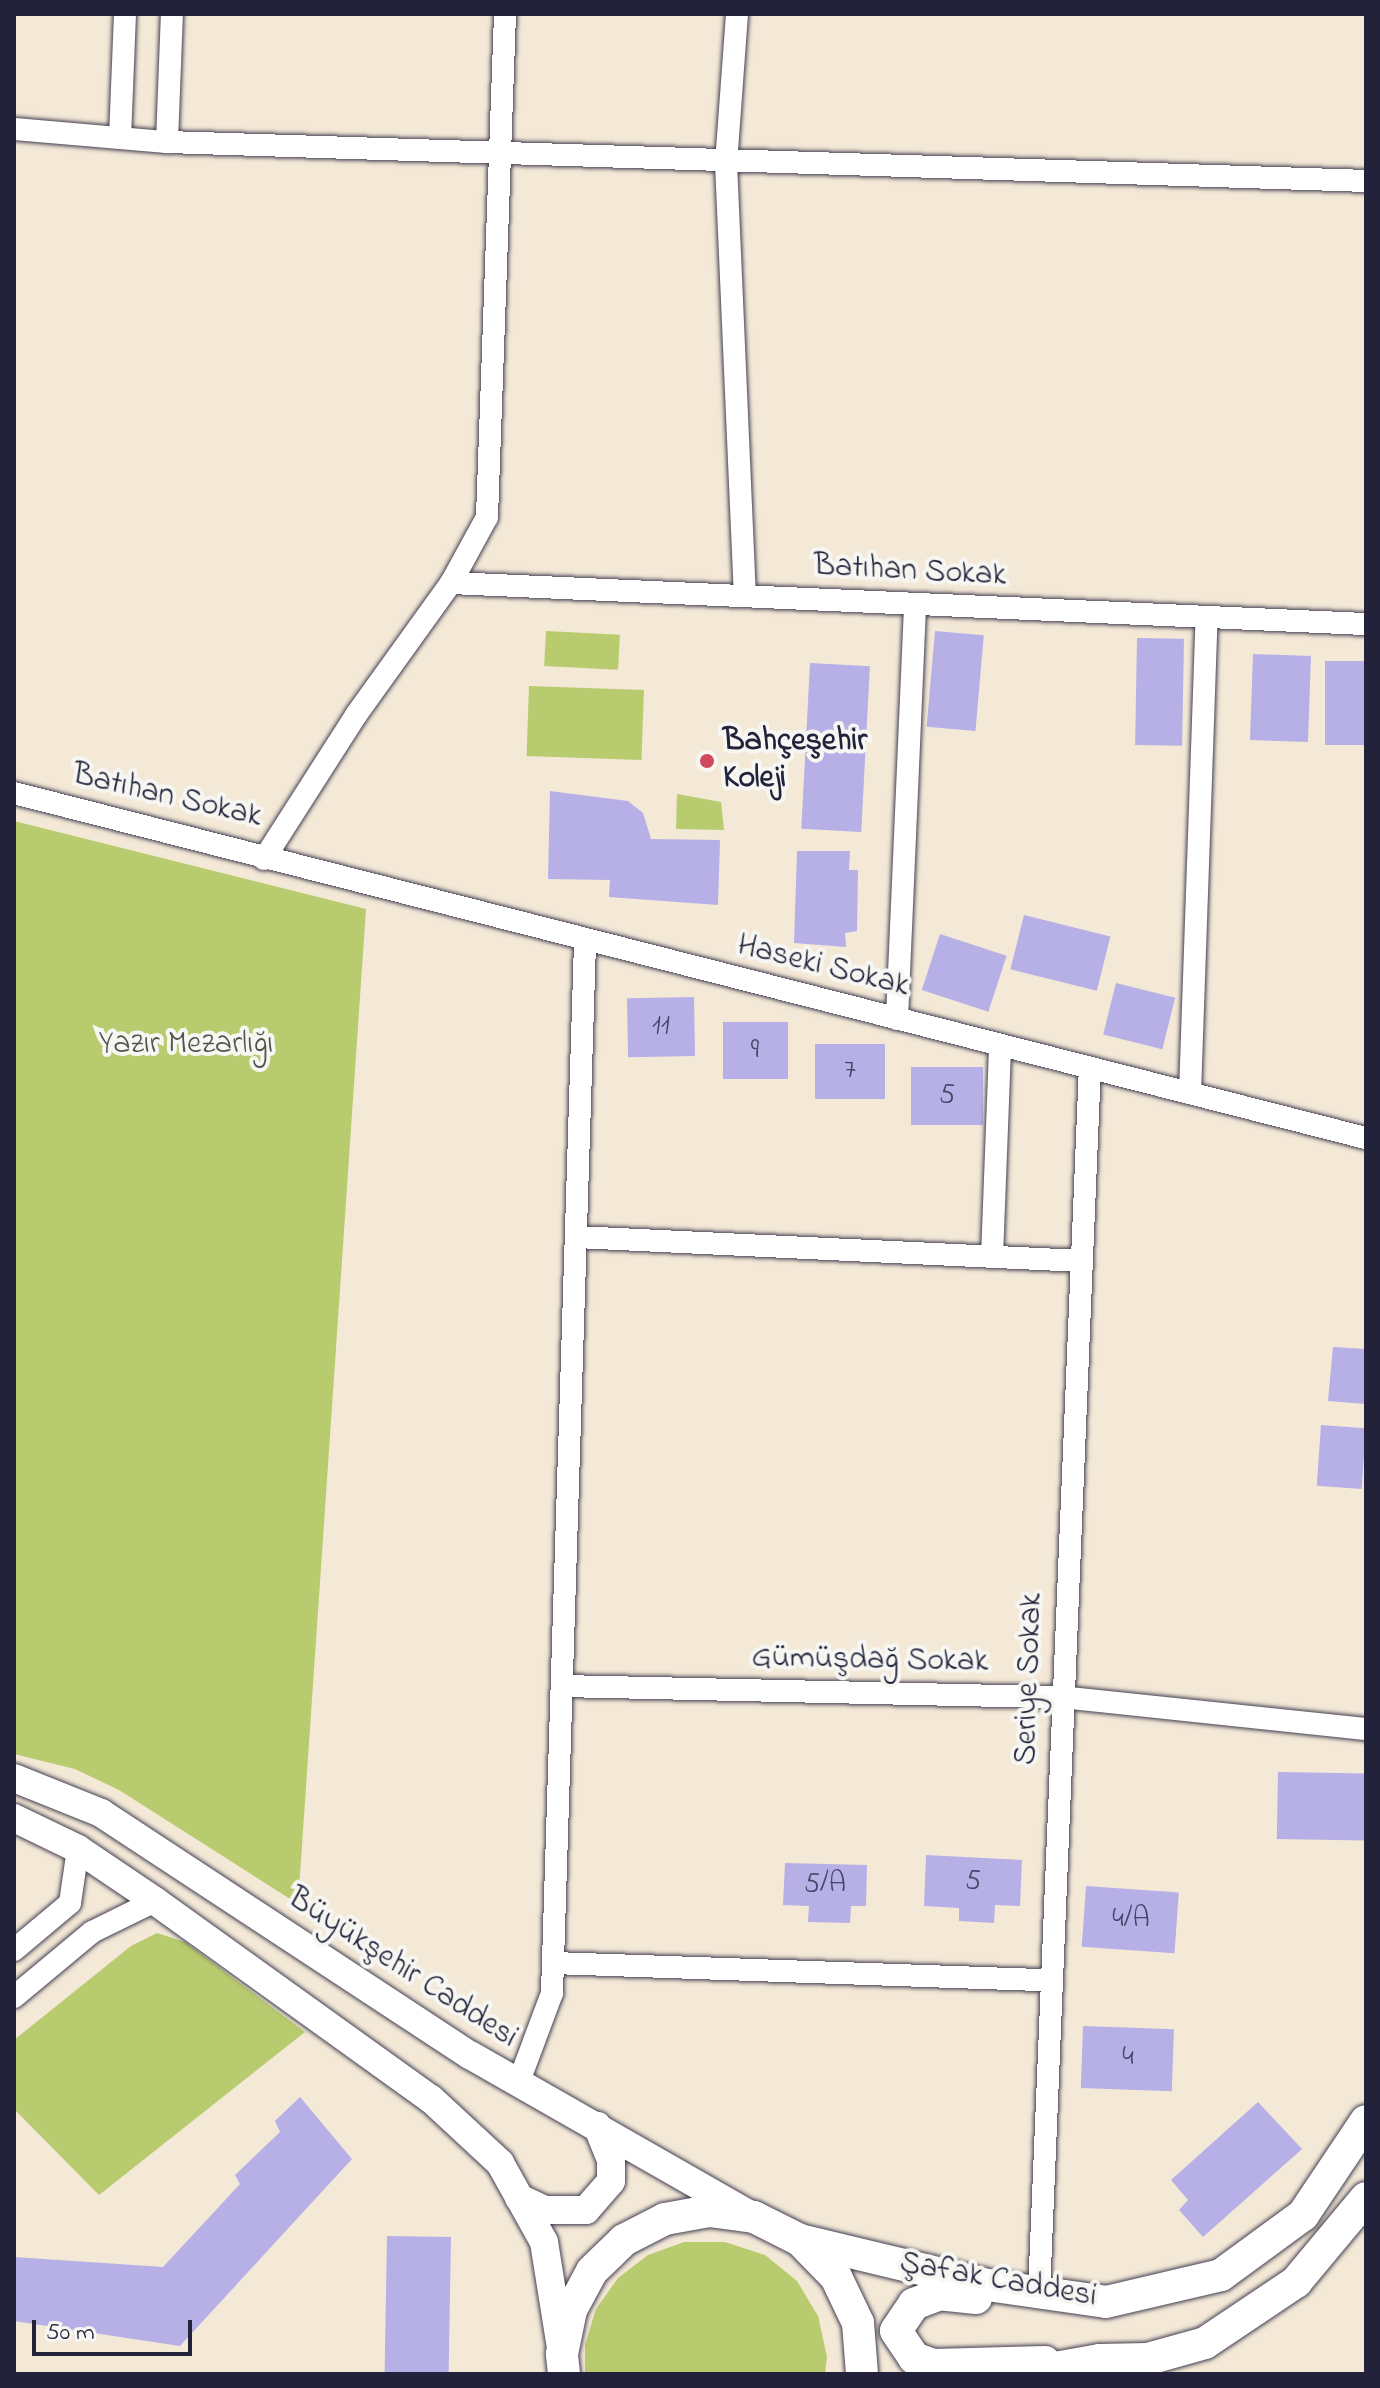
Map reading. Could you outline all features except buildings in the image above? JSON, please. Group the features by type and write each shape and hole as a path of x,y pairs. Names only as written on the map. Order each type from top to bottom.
{"main road":[{"name":"Şafak Caddesi","path":"800,2240 1039,2293 1106,2302 1221,2275 1303,2215 1366,2121"},
{"name":"Şafak Caddesi","path":"1021,2374 1090,2362 1148,2359 1205,2343 1296,2282 1366,2198"},
{"path":"563,2364 571,2310 585,2284 624,2240 665,2219 709,2211 754,2217 800,2240 836,2277 858,2323 862,2374"},
{"path":"1039,2293 989,2299 940,2294 914,2304 896,2331 914,2358 933,2365 1090,2362"}],"street":[{"path":"120,138 125,14"},
{"path":"167,142 172,14"},
{"name":"Batıhan Sokak","path":"14,793 264,859 356,715 451,583 487,517 505,14"},
{"path":"737,14 726,163 745,596"},
{"path":"14,129 167,142 500,155 1366,181"},
{"name":"Batıhan Sokak","path":"451,583 1366,624"},
{"path":"897,1019 915,604"},
{"path":"1190,1093 1207,617"},
{"name":"Haseki Sokak","path":"264,859 1366,1138"},
{"path":"518,2084 552,1993 585,940"},
{"path":"992,1257 1000,1045"},
{"name":"Seriye Sokak","path":"1039,2293 1061,1697 1090,1068"},
{"path":"576,1237 1081,1261"},
{"name":"Gümüşdağ Sokak","path":"562,1686 1061,1697 1366,1729"},
{"name":"Büyükşehir Caddesi","path":"14,1778 101,1813 518,2084 754,2217"},
{"path":"14,1818 78,1849 155,1901 431,2099 500,2163 544,2242 563,2364"},
{"path":"14,1950 70,1903 78,1849"},
{"path":"14,1997 92,1932 155,1901"},
{"path":"70,1903 92,1932"},
{"path":"553,1963 1051,1980"},
{"path":"519,2198 545,2210 586,2210 611,2181 611,2160 597,2126"}],"green space":[{"path":"546,631 620,635 618,670 544,666"},
{"path":"529,686 644,690 641,760 527,756"},
{"path":"677,794 721,802 724,830 676,829"},
{"name":"Yazır Mezarlığı","path":"14,821 366,909 298,1904 119,1790 75,1769 14,1754"},
{"path":"157,1933 185,1942 305,2032 99,2195 14,2109 14,2040 131,1946"},
{"path":"684,2242 725,2242 765,2255 797,2281 818,2316 827,2357 825,2374 585,2374 585,2345 596,2309 618,2278 648,2255"}],"place":[{"name":"Bahçeşehir Koleji","path":"707,761"}]}
